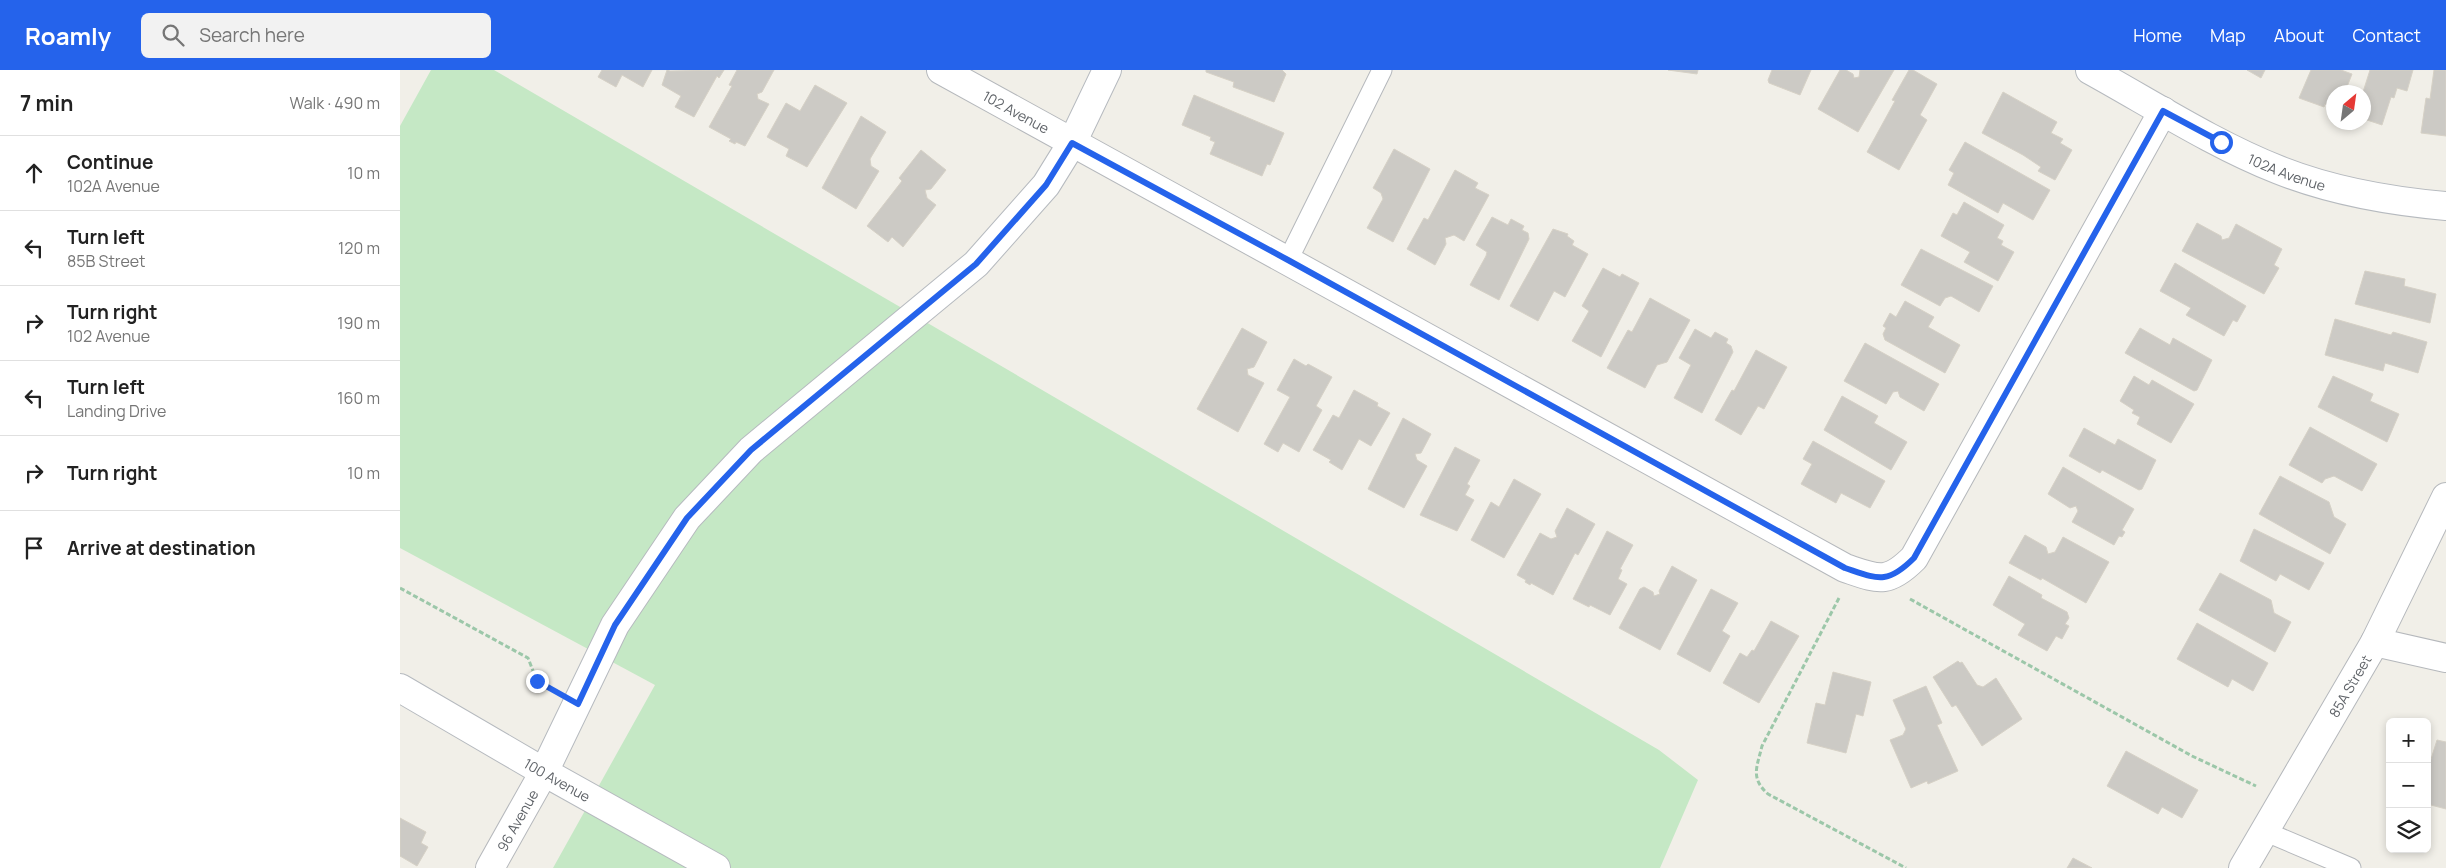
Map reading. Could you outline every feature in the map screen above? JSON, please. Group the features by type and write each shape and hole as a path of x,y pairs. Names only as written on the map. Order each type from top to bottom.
{"street":[{"name":"102 Avenue","path":"941,70 1853,571 1884,578"},
{"name":"96 Avenue","path":"490,868 544,772 615,625 687,518 751,450 976,264 1046,185 1072,143 1107,70"},
{"name":"102A Avenue","path":"2090,70 2163,111 2287,172 2337,189 2400,202 2446,206"},
{"path":"1884,578 1901,571 1914,558 2163,111"},
{"name":"85A Street","path":"2243,868 2375,642 2446,498"},
{"path":"2375,642 2446,658"},
{"name":"100 Avenue","path":"400,688 544,772 716,868"}],"lane":[{"path":"1288,260 1382,70"},
{"path":"2264,831 2351,868"}],"path":[{"path":"1853,571 1762,746 1755,772 1759,786 1768,794 1906,868"},
{"path":"1884,578 1896,591 2175,747 2283,799"},
{"path":"400,588 528,658 537,681 578,704"}],"green space":[{"path":"431,70 494,70 1659,750 1698,780 1660,868 553,868 655,685 400,548 400,126"}],"building":[{"path":"602,70 652,70 643,87 622,75 616,87 598,77"},
{"path":"667,70 724,70 719,78 717,76 694,117 675,107 681,96 662,85"},
{"path":"737,70 774,70 762,92 757,94 758,99 769,104 745,146 729,141 731,139 709,127 732,86 729,85"},
{"path":"1206,70 1282,70 1286,74 1274,102 1233,87 1234,82 1206,72"},
{"path":"1668,70 1698,70 1697,74"},
{"path":"1772,70 1811,70 1800,95 1769,83 1768,80"},
{"path":"1840,70 1846,70 1853,74 1854,78 1859,77 1860,70 1894,70 1858,132 1818,109"},
{"path":"1909,70 1913,70 1937,84 1920,115 1927,120 1899,170 1867,152 1895,101 1892,100"},
{"path":"2247,70 2265,70 2261,78"},
{"path":"2311,70 2341,70 2352,74 2348,85 2326,85 2326,104 2324,107 2299,98"},
{"path":"2370,70 2413,70 2407,91 2397,88 2394,98 2391,97 2382,125 2371,121 2371,85 2365,85"},
{"path":"2434,70 2446,70 2446,136 2421,133 2426,98 2430,99"},
{"path":"815,85 847,103 807,167 786,156 789,149 767,137 786,103 800,111"},
{"path":"2003,92 2057,122 2051,133 2063,139 2060,143 2072,150 2055,180 2038,171 2041,167 2023,155 1982,133"},
{"path":"1194,95 1284,133 1270,165 1267,164 1262,176 1210,154 1215,142 1210,140 1211,137 1182,125"},
{"path":"861,116 886,132 870,159 871,166 879,171 856,209 822,188"},
{"path":"1965,142 2050,190 2033,220 2003,203 1998,213 1948,185 1954,173 1949,170"},
{"path":"1394,149 1430,169 1393,242 1367,228 1383,199 1381,193 1373,188"},
{"path":"921,150 946,170 931,189 925,190 927,198 936,205 903,247 892,237 888,242 867,226 902,181 899,178"},
{"path":"1455,170 1478,183 1475,188 1489,195 1464,241 1454,235 1445,238 1446,244 1435,265 1407,249 1424,218 1428,220"},
{"path":"1964,202 2004,225 1997,238 2003,241 2001,245 2014,252 1998,281 1964,262 1970,252 1941,236 1953,213 1957,215"},
{"path":"1492,217 1508,225 1511,219 1524,226 1522,230 1528,233 1529,239 1499,300 1470,285 1487,252 1476,245"},
{"path":"2197,223 2221,236 2222,240 2229,238 2236,224 2282,249 2274,265 2279,268 2264,294 2182,251"},
{"path":"1553,229 1568,234 1567,236 1574,241 1572,245 1588,254 1565,297 1554,291 1538,321 1510,306"},
{"path":"1921,249 1993,286 1979,312 1951,296 1945,298 1940,306 1901,285"},
{"path":"2175,263 2246,306 2237,322 2233,320 2224,336 2186,315 2191,308 2160,291"},
{"path":"1603,268 1620,277 1622,274 1639,283 1601,357 1572,341 1589,311 1582,306"},
{"path":"2365,271 2405,279 2404,286 2436,294 2430,323 2355,304"},
{"path":"1650,298 1690,320 1667,362 1657,365 1645,388 1607,368 1628,330 1632,332"},
{"path":"1905,301 1934,317 1928,327 1960,345 1945,373 1885,340 1883,334 1886,328 1883,326 1890,313 1896,317"},
{"path":"2335,319 2391,335 2393,332 2427,342 2418,373 2385,363 2383,371 2325,355"},
{"path":"1242,328 1267,342 1254,367 1247,369 1248,375 1264,383 1238,432 1197,409"},
{"path":"2140,328 2170,345 2173,338 2212,360 2197,390 2194,391 2125,353"},
{"path":"1695,329 1711,338 1715,332 1728,339 1726,343 1731,346 1733,352 1702,413 1674,398 1691,365 1679,358"},
{"path":"1865,343 1939,384 1924,411 1900,397 1898,391 1893,392 1886,404 1844,381"},
{"path":"1756,350 1787,367 1764,409 1758,406 1741,435 1715,420 1732,390 1734,391"},
{"path":"1294,359 1332,377 1316,406 1322,410 1299,452 1283,443 1278,452 1264,444 1290,397 1277,390"},
{"path":"2134,376 2149,385 2152,380 2194,404 2171,443 2137,424 2140,417 2132,413 2134,410 2120,401"},
{"path":"2333,376 2373,394 2370,401 2399,414 2387,442 2318,407"},
{"path":"1354,390 1378,403 1377,406 1390,413 1371,446 1359,439 1342,470 1329,462 1331,460 1313,450 1333,415 1339,418"},
{"path":"1842,396 1878,416 1874,423 1907,442 1891,470 1824,430"},
{"path":"1403,418 1431,434 1421,453 1415,454 1417,460 1427,466 1404,508 1368,489"},
{"path":"2310,427 2377,464 2362,491 2334,476 2325,479 2322,483 2289,465"},
{"path":"2084,428 2115,445 2118,439 2156,460 2142,489 2139,490 2102,470 2100,473 2069,456"},
{"path":"1813,441 1885,481 1870,508 1841,493 1836,503 1801,484 1812,464 1803,459"},
{"path":"1455,447 1480,460 1467,484 1470,486 1465,495 1474,500 1457,531 1420,515"},
{"path":"2063,467 2134,509 2122,530 2125,532 2122,537 2119,536 2114,545 2072,522 2078,511 2076,506 2070,508 2048,494"},
{"path":"2280,476 2329,502 2334,517 2346,524 2330,554 2259,514"},
{"path":"1514,479 1541,494 1504,558 1471,540 1491,502 1499,507"},
{"path":"1567,508 1595,524 1578,555 1575,553 1553,595 1531,583 1530,585 1525,582 1526,580 1517,575 1540,533 1551,539 1557,537 1555,531"},
{"path":"2254,529 2324,563 2309,590 2280,574 2276,581 2240,561"},
{"path":"1607,531 1633,545 1620,569 1622,570 1618,579 1627,584 1610,615 1573,599"},
{"path":"2025,535 2046,547 2048,554 2055,552 2063,537 2109,562 2086,603 2042,578 2041,580 2009,563"},
{"path":"1672,566 1697,580 1660,650 1619,628 1640,589 1644,587 1653,592 1654,596 1660,594 1659,591"},
{"path":"2220,573 2271,600 2274,613 2291,622 2275,652 2199,610"},
{"path":"2009,576 2042,595 2041,598 2067,612 2069,618 2065,624 2069,626 2062,639 2056,636 2047,651 2018,635 2025,624 1993,605"},
{"path":"1711,589 1738,603 1722,631 1730,636 1710,672 1677,654"},
{"path":"1771,621 1799,636 1759,703 1723,683 1740,653 1747,657 1752,650 1754,651"},
{"path":"2197,623 2268,663 2253,691 2232,679 2228,687 2177,659"},
{"path":"1958,661 1962,662 1977,685 1983,687 1996,678 2022,719 1982,746 1956,705 1952,707 1933,677"},
{"path":"1833,672 1871,682 1863,716 1856,714 1846,753 1807,743 1816,703 1825,705"},
{"path":"1926,686 1942,723 1937,725 1958,771 1928,784 1927,781 1911,788 1890,740 1903,735 1906,729 1893,700"},
{"path":"2437,740 2446,742 2446,809 2431,805 2431,759"},
{"path":"2126,751 2198,790 2182,818 2162,807 2158,814 2107,786"},
{"path":"400,818 426,832 421,843 428,847 417,866 400,856"},
{"path":"2073,858 2092,868 2067,868"}],"route":[{"path":"537,681 578,704 615,625 687,518 751,450 976,264 1017,220 1046,185 1072,143 1288,260 1845,568 1861,574 1884,578 1901,571 1914,558 2163,111 2221,142"}]}
